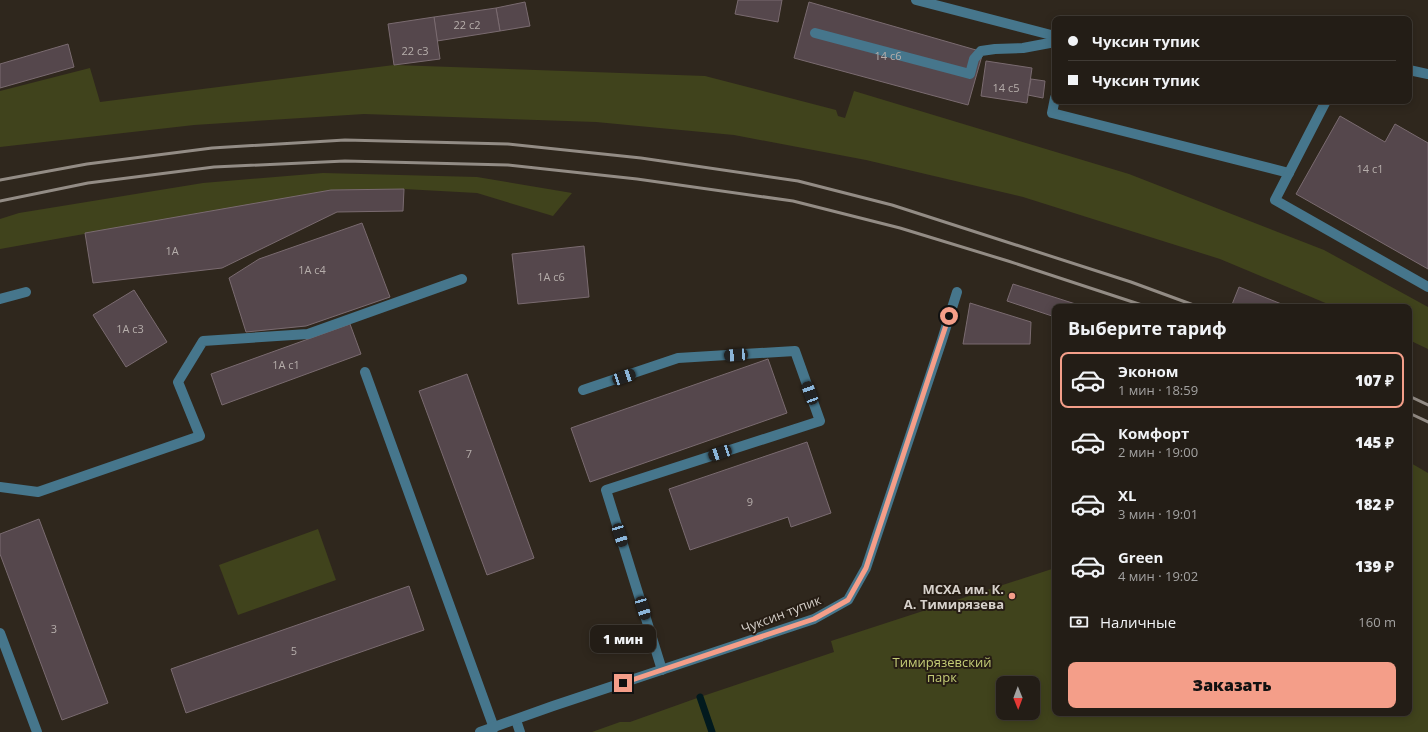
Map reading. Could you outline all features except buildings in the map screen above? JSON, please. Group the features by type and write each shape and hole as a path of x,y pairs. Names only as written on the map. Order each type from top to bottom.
{"street":[{"path":"916,0 1052,35"},
{"path":"815,32 970,74 974,59 981,51 1023,48 1052,43"},
{"path":"1412,71 1428,74"},
{"path":"1054,104 1052,113 1289,173"},
{"path":"1324,104 1275,200 1428,287"},
{"path":"0,487 38,492 200,436 178,382 203,341 308,334 462,279"},
{"path":"0,299 26,292"},
{"name":"Чуксин тупик","path":"480,732 814,619 848,600 866,568 957,292"},
{"path":"583,390 678,358 794,352 820,421 606,490 662,670"},
{"path":"365,372 494,728"},
{"path":"0,633 37,732"},
{"path":"516,720 520,732"}],"green space":[{"path":"394,65 705,76 836,110 838,116 845,118 854,91 1129,174 1324,250 1428,307 1428,349 1412,341 1412,304 1328,304 1220,259 1023,197 866,160 734,135 596,122 364,114 194,125 0,147 0,91 90,68 100,102"},
{"path":"323,173 477,177 572,193 553,216 477,193 404,189 331,190 0,249 0,219 19,213 203,183"},
{"name":"Тимирязевский парк","path":"1412,464 1428,473 1428,732 592,732 620,722 630,722 834,652 831,641 1052,569 1052,716 1412,716"},
{"path":"318,529 336,580 238,615 219,565"}],"waterway":[{"path":"700,697 712,732"}],"railway":[{"path":"0,180 87,164 212,148 345,140 508,144 641,158 798,181 892,205 1131,282 1191,304"},
{"path":"0,201 88,183 214,167 345,161 508,165 637,179 793,201 900,228 1008,261 1139,304"},
{"path":"1412,397 1428,405"},
{"path":"1412,414 1428,422"}],"place":[{"name":"МСХА им. К. А. Тимирязева","path":"1012,596"}],"route":[{"path":"623,683 814,619 848,600 866,568 949,316"}]}
